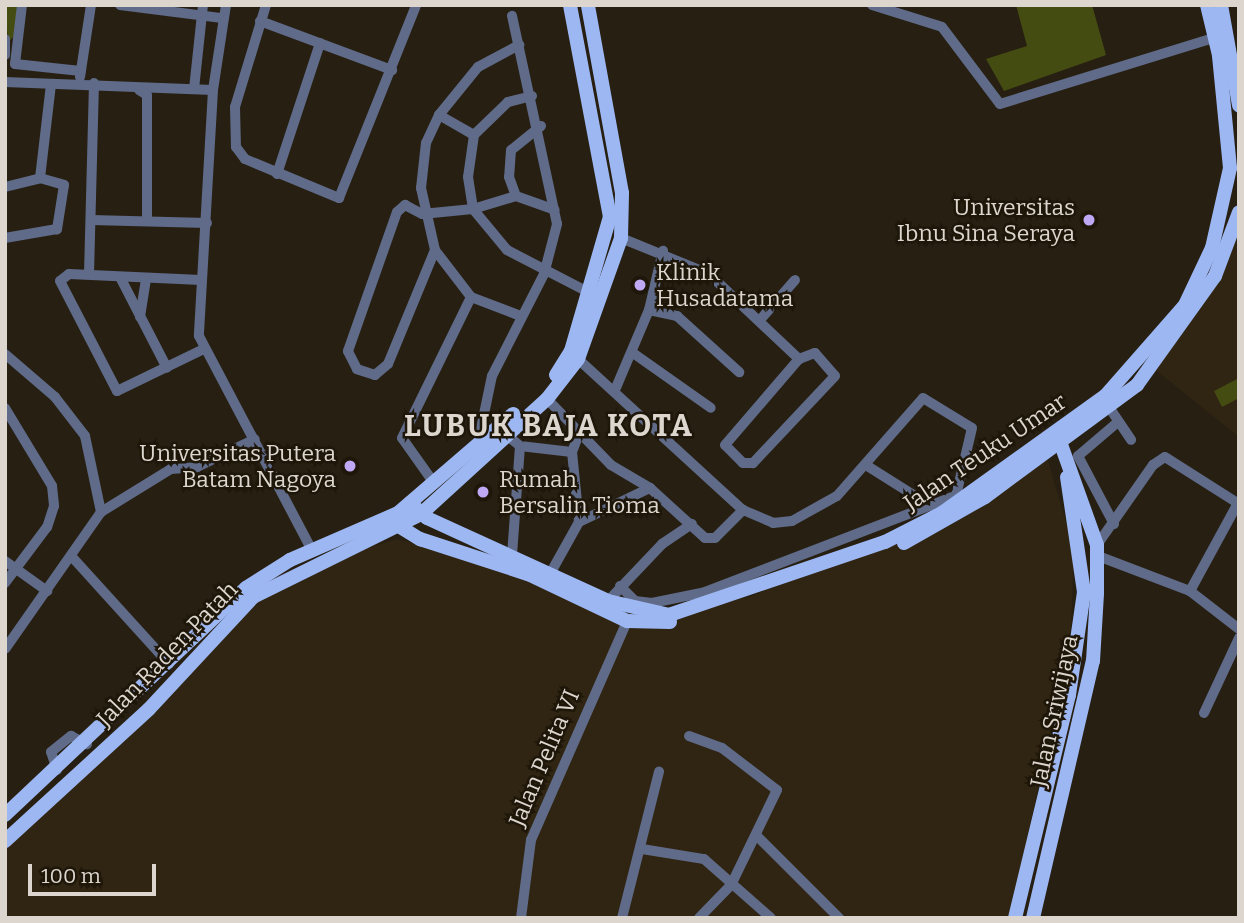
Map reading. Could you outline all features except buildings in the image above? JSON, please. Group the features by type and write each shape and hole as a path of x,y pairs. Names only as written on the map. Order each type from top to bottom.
{"main road":[{"name":"Jalan Raden Patah","path":"5,841 149,709 253,597 296,570 394,523 410,503 479,438 534,398 563,365 606,240 610,191 570,5"},
{"name":"Jalan Raden Patah","path":"9,812 87,744 246,588 312,550 421,514 503,433 547,400 578,359 621,238 622,193 588,5"},
{"name":"Jalan Teuku Umar","path":"410,503 421,514 608,601 654,615 695,610 886,542 1056,441 1115,416 1198,305 1234,211 1216,37 1207,5"},
{"path":"1221,5 1239,105"},
{"name":"Jalan Teuku Umar","path":"394,523 528,574 627,621 702,617 887,550 985,497 1056,441 1163,337 1185,305 1234,211"},
{"name":"Jalan Sriwijaya","path":"1015,918 1076,696 1093,661 1098,550 1056,441"},
{"name":"Jalan Sriwijaya","path":"1033,918 1076,696 1084,565 1069,483 1056,441"},
{"path":"9,812 25,824"},
{"path":"1024,884 1040,887"}],"street":[{"path":"22,5 15,64 81,71"},
{"path":"79,84 91,5"},
{"path":"120,5 202,10 222,18"},
{"path":"226,5 213,90 207,223 201,279 204,349 255,439 312,550"},
{"path":"266,5 231,134 245,159 339,198 416,5"},
{"path":"872,5 942,27 999,104 1216,37"},
{"path":"194,89 202,10"},
{"path":"479,438 487,392 518,315 544,274 556,238 555,210 541,126 512,16"},
{"path":"260,21 392,70"},
{"path":"5,39 5,55"},
{"path":"277,174 320,43"},
{"path":"518,315 471,297 435,250 422,214 422,162 439,115 478,67 519,45"},
{"path":"5,82 79,84 147,95 147,221"},
{"path":"40,178 51,85"},
{"path":"94,86 213,90"},
{"path":"89,274 94,86"},
{"path":"532,96 508,102 474,135 468,177 473,209 488,234 544,274 588,292"},
{"path":"439,115 474,135"},
{"path":"516,196 509,177 511,150 541,126"},
{"path":"5,187 40,178 64,184 60,225 5,238"},
{"path":"435,250 388,364 375,375 357,369 348,352 391,222 405,205 422,214 473,209 516,196 555,210"},
{"path":"91,220 207,223"},
{"path":"621,238 663,251 709,274 799,359"},
{"path":"615,390 649,310 663,251"},
{"path":"201,279 66,274 61,287 114,388 124,391 204,349"},
{"path":"120,277 167,368"},
{"path":"139,317 146,278"},
{"path":"760,320 795,280"},
{"path":"434,483 402,438 471,297"},
{"path":"649,310 677,316 739,372"},
{"path":"633,353 711,408"},
{"path":"815,353 837,372 753,463 743,463 725,445 799,359 815,353"},
{"path":"5,354 55,397 85,436 101,512"},
{"path":"578,359 615,390 743,510 762,521 792,521 837,496 869,467 923,398 972,428 953,501 931,506 797,562 685,597 635,601 620,586"},
{"path":"547,400 578,436 650,488 705,538 715,538 743,510"},
{"path":"5,408 52,486 54,506 5,583"},
{"path":"1114,524 1078,456 1115,416 1131,440"},
{"path":"503,433 520,446 572,452"},
{"path":"550,574 579,522 572,452 578,436"},
{"path":"5,649 73,558 101,512 171,469 197,467 255,439"},
{"path":"512,555 520,446"},
{"path":"1190,591 1239,504 1165,457 1153,465 1098,550 1190,591 1239,629"},
{"path":"869,467 931,506"},
{"path":"579,522 650,488"},
{"path":"608,601 620,586 692,524"},
{"path":"73,558 169,664"},
{"path":"5,561 47,592"},
{"name":"Jalan Pelita VI","path":"522,918 531,841 627,621"},
{"path":"1204,713 1239,638"},
{"path":"689,736 722,748 775,785 758,837 732,885 699,918"},
{"path":"622,918 642,849 659,772"},
{"path":"758,837 839,918"},
{"path":"642,849 690,853 771,918"}],"shaded area":[{"path":"1239,234 1239,437 1152,367"},
{"path":"1046,454 1074,549 1071,629 1011,918 5,918 5,846 248,610 305,567 397,539 527,572 629,624 752,596 902,534"}],"green space":[{"path":"5,5 25,5 20,31 8,42"},
{"path":"1016,5 1092,5 1106,55 1004,91 986,59 1027,46"},
{"path":"1239,378 1239,398 1222,407 1214,391"}],"place":[{"name":"Universitas Ibnu Sina Seraya","path":"1089,220"},
{"name":"Klinik Husadatama","path":"640,285"},
{"name":"Universitas Putera Batam Nagoya","path":"350,466"},
{"name":"Rumah Bersalin Tioma","path":"483,492"}],"district":[{"name":"LUBUK BAJA KOTA","path":"549,426"}]}
